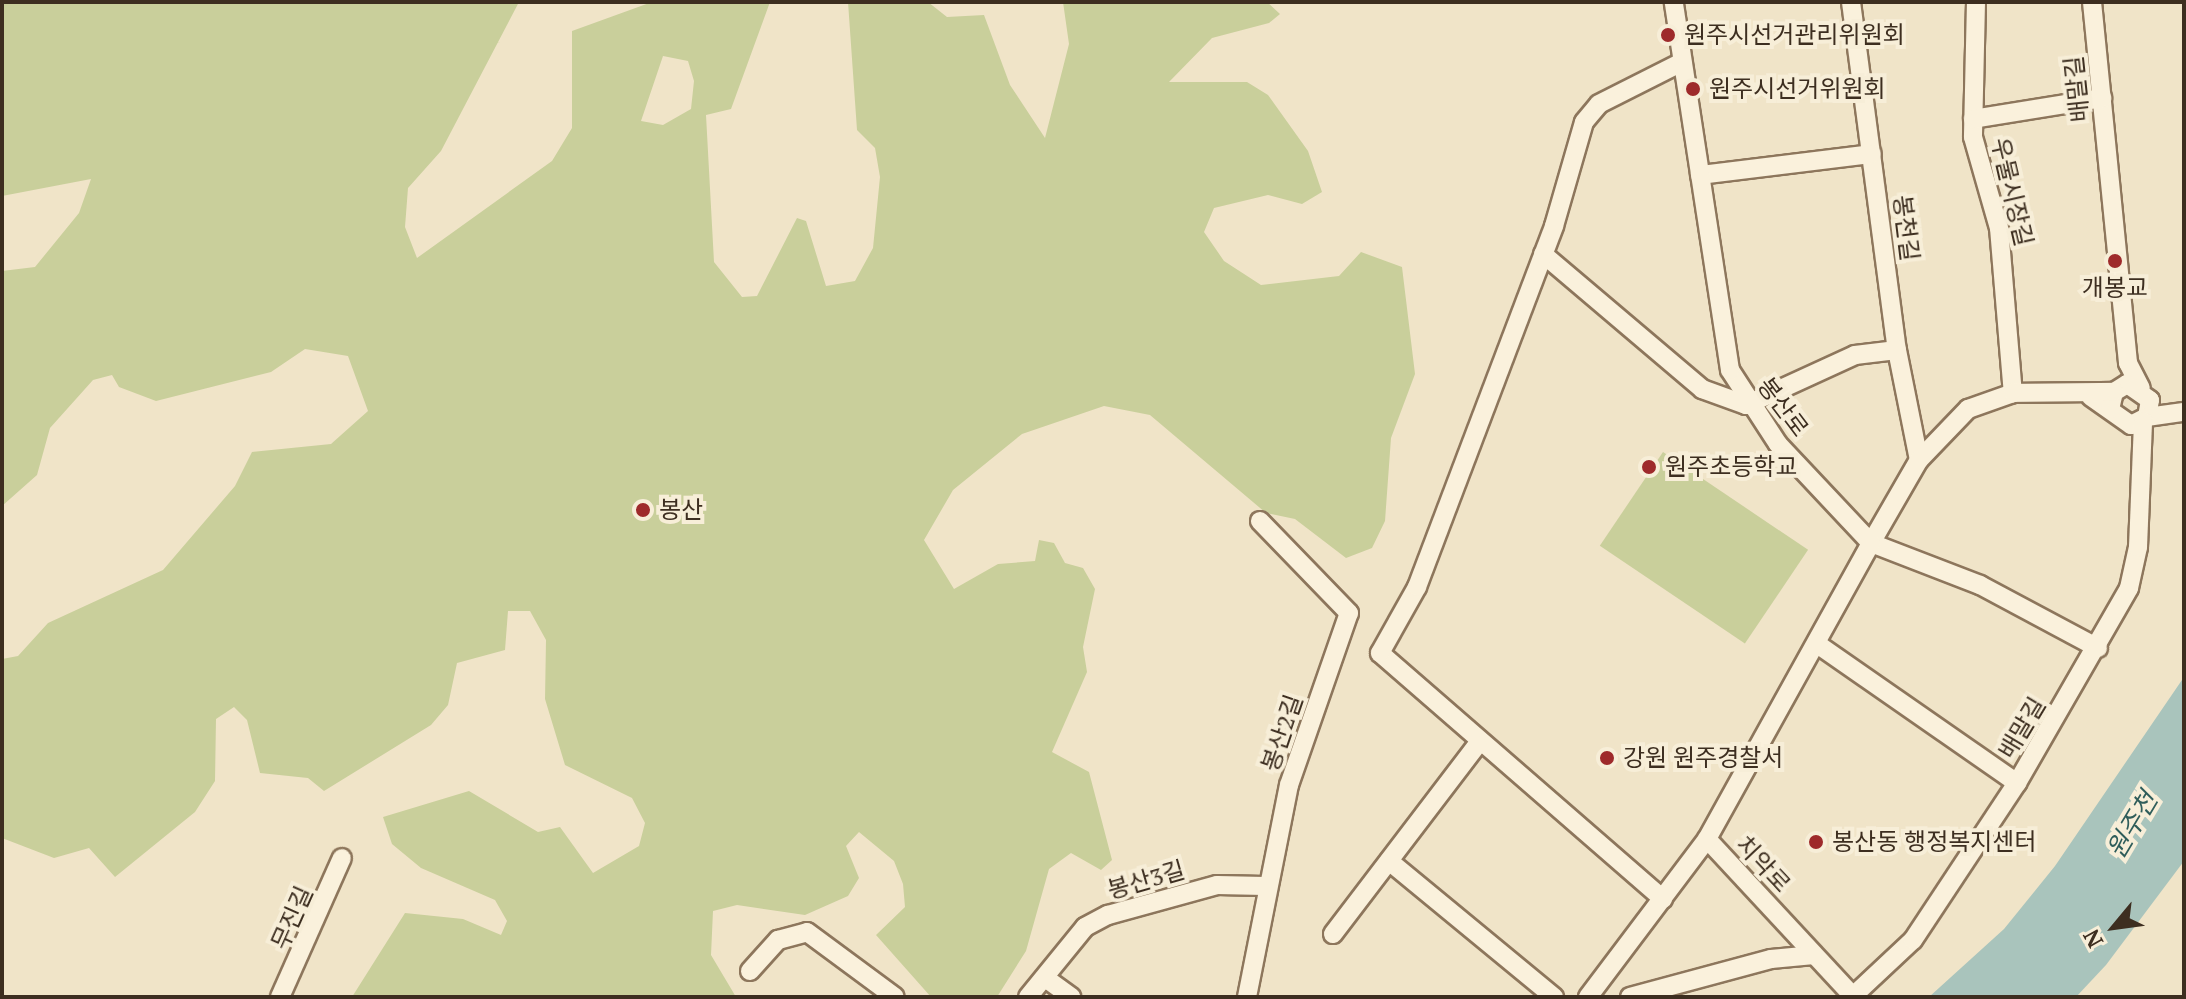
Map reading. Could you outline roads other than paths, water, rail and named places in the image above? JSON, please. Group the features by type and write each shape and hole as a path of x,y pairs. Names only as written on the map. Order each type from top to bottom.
{"street":[{"name":"봉산로","path":"1674,2 1730,370 1746,405 1871,543 1980,585 2098,648"},
{"name":"봉천길","path":"1851,2 1897,350 1919,460"},
{"name":"우물시장길","path":"1976,2 1973,119 2005,269 2013,393"},
{"name":"배말길","path":"2092,2 2128,363"},
{"path":"1663,899 1477,745 1380,653 1417,587 1543,254 1584,122 1599,104 1682,62"},
{"path":"1973,119 2102,98"},
{"path":"1700,175 1872,154"},
{"path":"1543,254 1702,389 1746,405 1855,355 1897,350"},
{"path":"2128,363 2116,403 2137,443"},
{"path":"2128,363 2149,407"},
{"path":"1707,839 1820,646 1871,543 1919,460 1968,409 2013,393 2091,397 2184,412"},
{"path":"2116,403 2149,407"},
{"name":"배말길","path":"1853,997 1913,940 2017,783 2098,648 2129,588 2138,547 2137,443 2149,407"},
{"name":"봉산2길","path":"1247,997 1265,886 1289,785 1349,613 1260,521"},
{"path":"1820,646 2017,783"},
{"path":"1333,934 1477,745"},
{"name":"치악로","path":"1588,997 1707,839 1853,997"},
{"name":"무진길","path":"280,997 342,858"},
{"path":"1389,861 1554,997"},
{"name":"봉산3길","path":"1028,997 1048,980 1085,927 1108,915 1217,885 1265,886"},
{"path":"750,971 778,940 807,932 895,997"},
{"path":"1630,997 1771,959 1814,955"},
{"path":"1048,980 1071,997"}],"water":[{"name":"원주천","path":"2184,677 2184,861 2106,965 2076,997 1929,997 2004,929 2055,866"}],"place":[{"name":"원주시선거관리위원회","path":"1668,35"},
{"name":"원주시선거위원회","path":"1693,89"},
{"name":"개봉교","path":"2115,261"},
{"name":"원주초등학교","path":"1649,467"},
{"name":"봉산","path":"643,510"},
{"name":"강원 원주경찰서","path":"1607,758"},
{"name":"봉산동 행정복지센터","path":"1816,842"}]}
